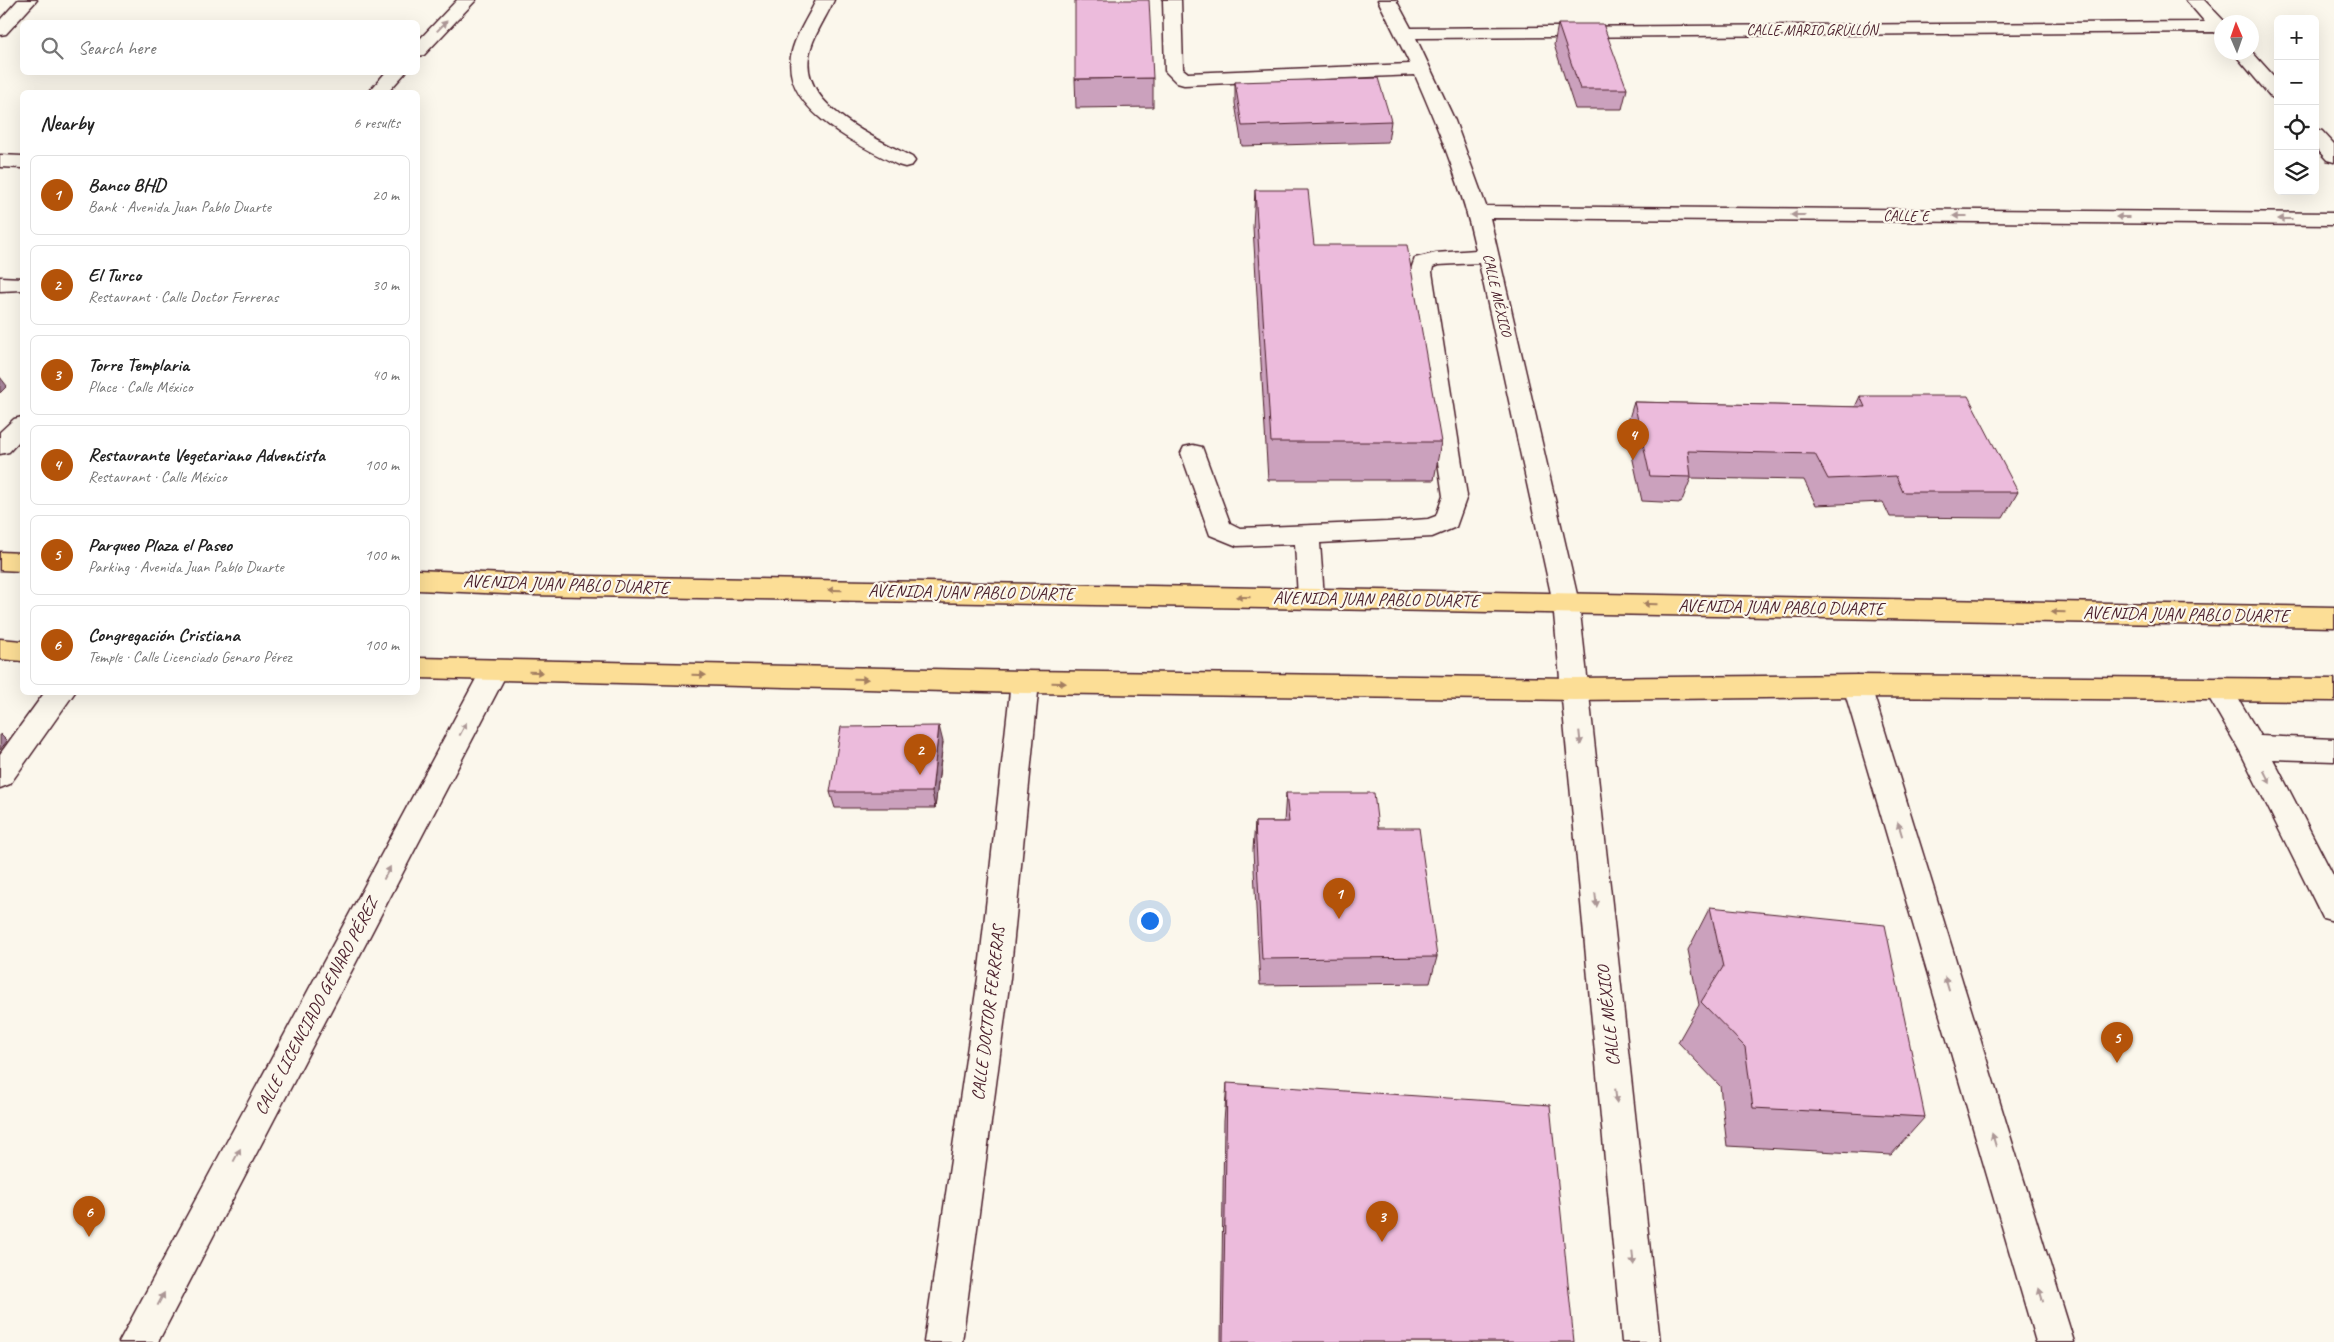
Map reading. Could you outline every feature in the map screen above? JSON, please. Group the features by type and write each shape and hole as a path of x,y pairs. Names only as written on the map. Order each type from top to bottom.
{"main road":[{"path":"0,561 20,562"},
{"name":"AVENIDA JUAN PABLO DUARTE","path":"420,580 538,585 2334,617"},
{"path":"0,649 20,651"},
{"path":"420,668 1025,682 1575,689 1856,686 2334,690"}],"street":[{"path":"0,30 28,0"},
{"path":"420,49 467,0"},
{"path":"825,0 799,58 800,78 804,87 809,96 840,125 905,161"},
{"path":"1172,0 1174,71 1184,79 1200,80 1422,69"},
{"name":"CALLE MÉXICO","path":"1387,0 1405,33 1445,121 1478,212 1566,603 1641,1342"},
{"path":"2196,0 2214,21"},
{"name":"CALLE MARIO GRULLÓN","path":"1405,33 2214,28"},
{"path":"2249,60 2274,88"},
{"path":"380,90 394,75"},
{"path":"2319,139 2334,156"},
{"name":"CALLE E","path":"1478,212 2334,219"},
{"path":"1193,453 1219,529 1237,536 1432,528 1447,521 1455,496 1421,272 1422,263 1436,259 1488,256"},
{"path":"0,284 20,284"},
{"path":"0,446 20,427"},
{"path":"1307,534 1311,598"},
{"name":"CALLE LICENCIADO GENARO PÉREZ","path":"138,1342 494,671"},
{"name":"CALLE DOCTOR FERRERAS","path":"943,1342 994,978 1025,682"},
{"path":"1856,686 2055,1342"},
{"path":"2218,689 2252,747 2334,908"},
{"path":"0,776 59,695"},
{"path":"2252,747 2334,750"}],"building":[{"path":"1075,0 1149,0 1153,78 1075,79"},
{"path":"1558,24 1603,24 1627,89 1580,89"},
{"path":"1378,78 1391,121 1242,126 1235,82"},
{"path":"1255,190 1308,190 1314,245 1407,245 1441,442 1271,442"},
{"path":"1860,396 1968,396 2018,492 1903,492 1896,476 1828,479 1815,454 1688,451 1691,477 1650,476 1634,402 1865,407"},
{"path":"939,726 932,792 830,792 841,727"},
{"path":"1286,793 1374,793 1378,828 1419,828 1437,957 1262,959 1255,822 1289,822"},
{"path":"1710,907 1885,925 1925,1117 1753,1108 1745,1047 1701,1002 1723,967"},
{"path":"1227,1083 1550,1105 1574,1342 1223,1342"}],"place":[{"name":"Restaurante Vegetariano Adventista","path":"1633,460"},
{"name":"El Turco","path":"920,775"},
{"name":"Banco BHD","path":"1339,919"},
{"name":"Parqueo Plaza el Paseo","path":"2117,1063"},
{"name":"Congregación Cristiana","path":"89,1237"},
{"name":"Torre Templaria","path":"1382,1242"}]}
